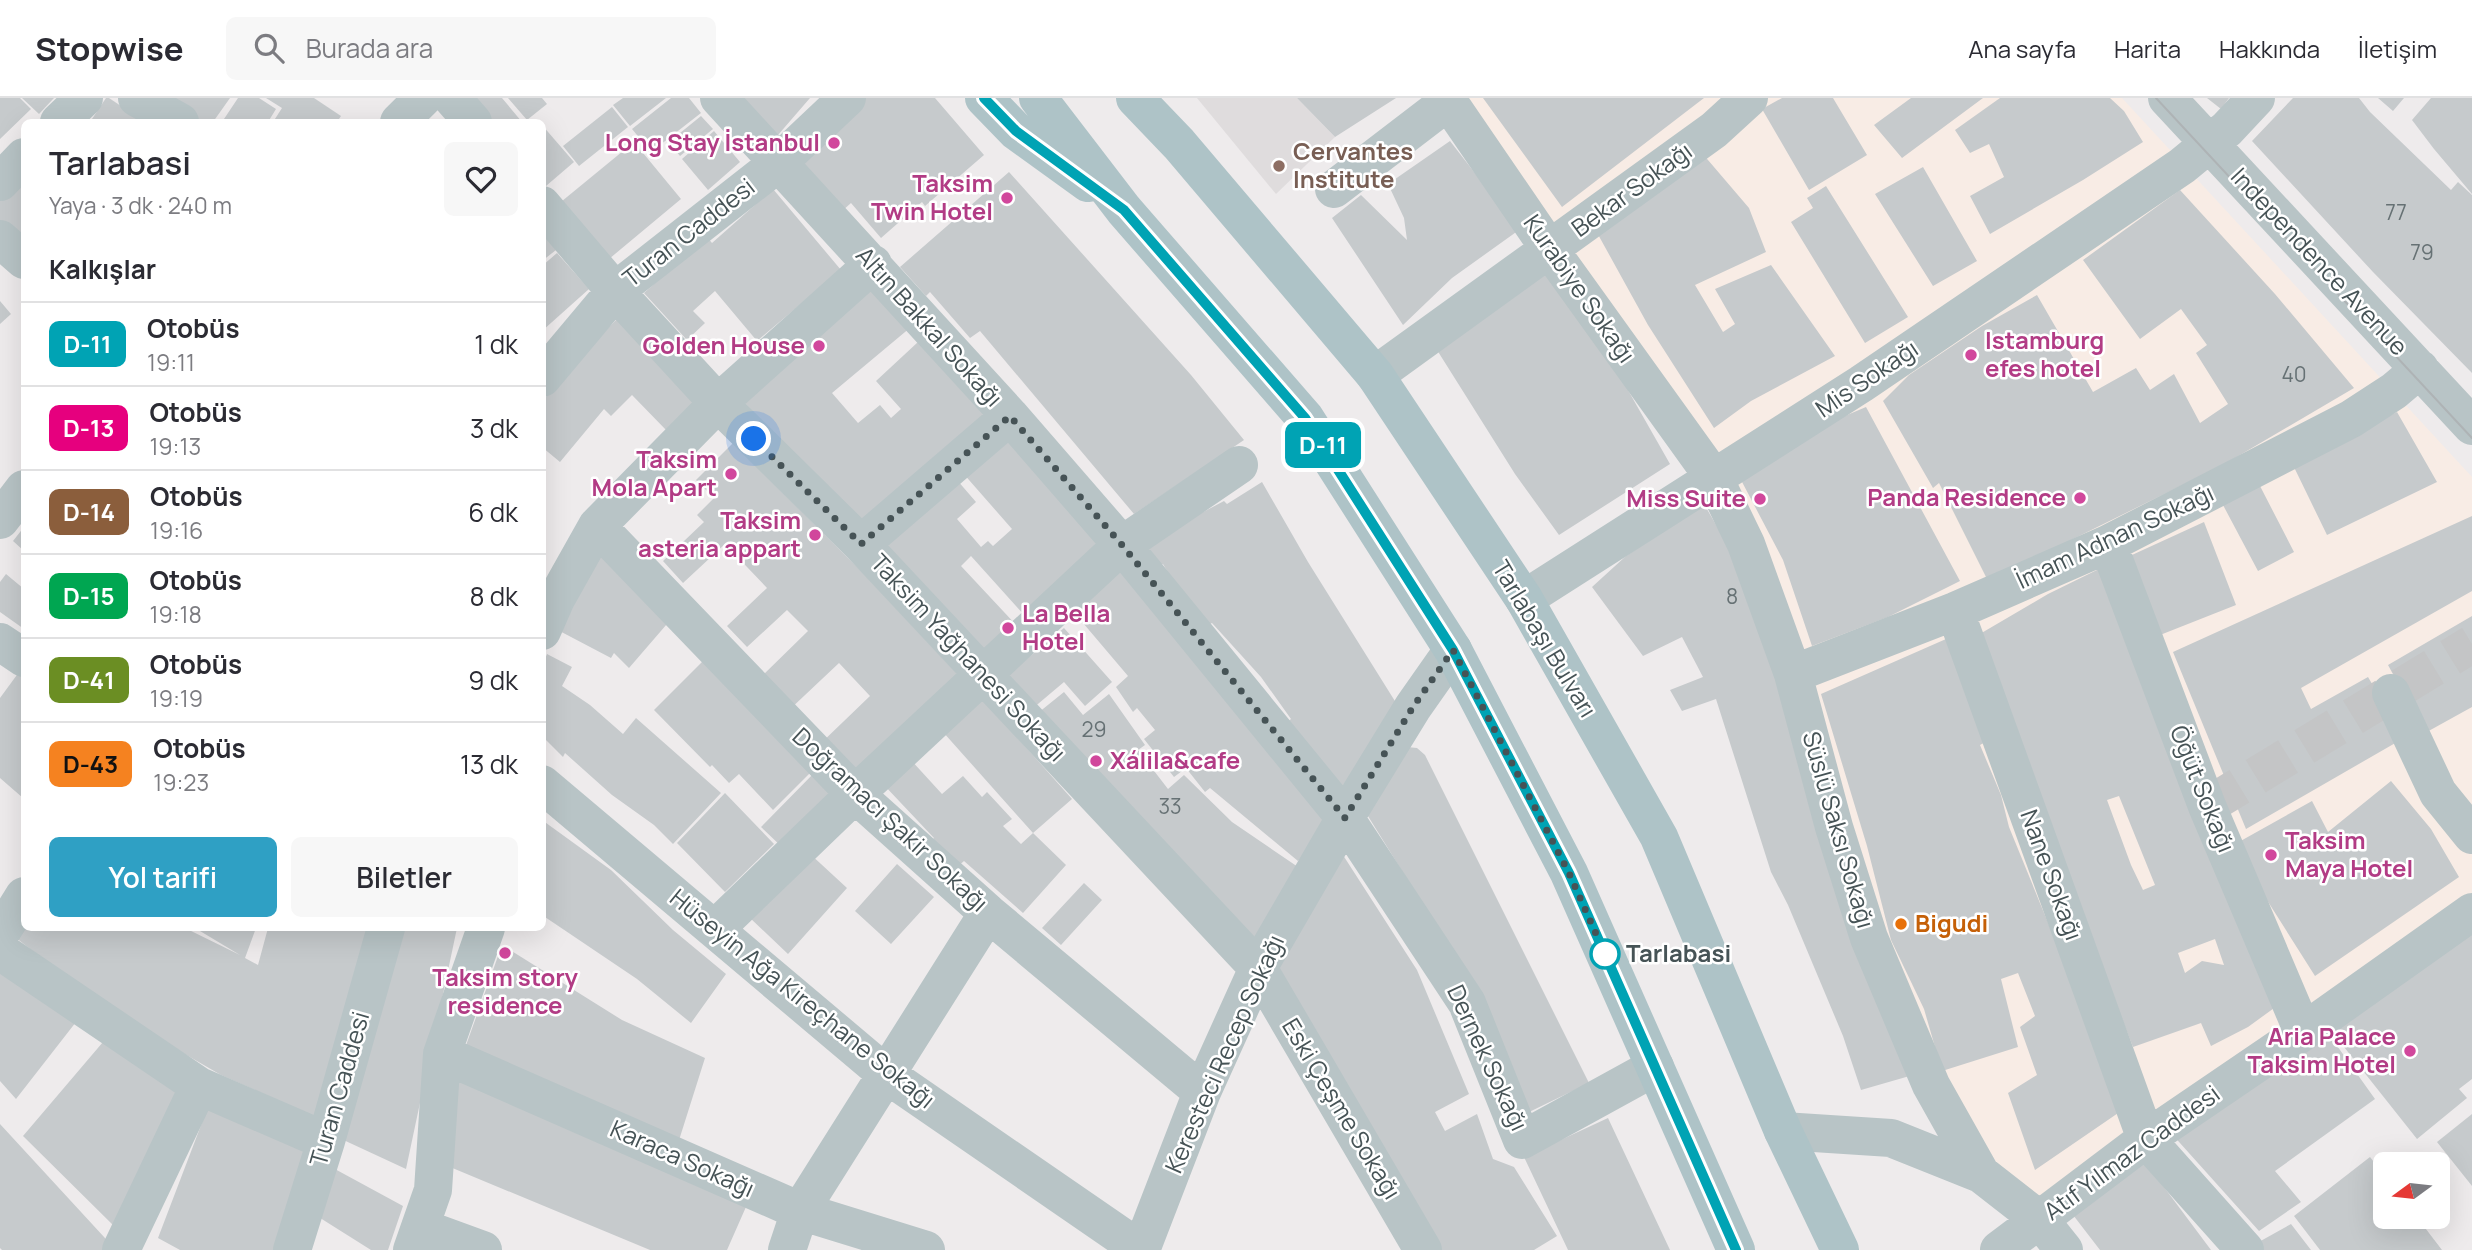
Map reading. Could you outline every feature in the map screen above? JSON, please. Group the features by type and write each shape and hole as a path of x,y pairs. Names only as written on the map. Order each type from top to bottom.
{"main road":[{"path":"984,98 1016,131 1124,210"},
{"path":"1038,98 1124,210 1305,418 1453,650 1569,873 1736,1250"},
{"name":"Tarlabaşı Bulvarı","path":"1135,98 1179,144 1375,375 1524,599 1659,837 1783,1131 1840,1250"},
{"path":"1154,98 1179,144"}],"street":[{"path":"62,119 84,98"},
{"path":"137,98 175,119"},
{"path":"401,119 423,98"},
{"path":"452,98 470,119"},
{"name":"Altın Bakkal Sokağı","path":"719,98 1010,416 1122,545 1345,818"},
{"name":"Turan Caddesi","path":"546,373 615,291 777,164 847,98"},
{"name":"Bekar Sokağı","path":"1375,375 1714,130 1749,98"},
{"name":"Independence Avenue","path":"2167,98 2206,146 2472,426"},
{"name":"Mis Sokağı","path":"1524,599 1861,384 2182,166 2227,129 2256,98"},
{"path":"1334,189 1447,99"},
{"name":"Kurabiye Sokağı","path":"1447,99 1550,250 1714,478"},
{"path":"0,182 21,160"},
{"name":"Taksim Yağhanesi Sokağı","path":"546,210 615,291 718,403 861,544 1258,968"},
{"path":"0,239 21,257"},
{"path":"546,622 597,526 718,403 873,264"},
{"name":"İmam Adnan Sokağı","path":"1793,674 1955,611 2108,544 2351,419 2395,391 2420,369"},
{"path":"861,544 1010,416"},
{"path":"715,929 855,794 1122,545 1239,465"},
{"name":"Süslü Saksı Sokağı","path":"1714,478 1745,544 1793,674 1833,827 1869,938 1931,1086 1981,1174"},
{"path":"0,520 21,493"},
{"name":"Doğramacı Şakir Sokağı","path":"597,526 855,794 988,913 1202,1092"},
{"name":"Öğüt Sokağı","path":"2108,544 2207,806 2303,1032"},
{"name":"Nane Sokağı","path":"1955,611 2146,1139"},
{"path":"0,642 21,656"},
{"name":"Keresteci Recep Sokağı","path":"1141,1250 1202,1092 1258,968 1413,707 1453,650"},
{"path":"2391,693 2438,793 2472,835"},
{"name":"Hüseyin Ağa Kireçhane Sokağı","path":"546,787 887,1075 1141,1250"},
{"name":"Dernek Sokağı","path":"1345,818 1467,1003 1522,1140 1655,1067"},
{"path":"0,934 21,900"},
{"name":"Atıf Yılmaz Caddesi","path":"1999,1250 2146,1139 2472,912"},
{"path":"787,1250 800,1211 988,913"},
{"name":"Turan Caddesi","path":"292,1250 326,1142 385,931"},
{"path":"483,1250 416,1238 433,1191 442,1055 485,931"},
{"path":"0,951 199,1086 326,1142"},
{"name":"Eski Çeşme Sokağı","path":"1258,968 1423,1250"},
{"name":"Karaca Sokağı","path":"442,1055 800,1211 926,1250"},
{"path":"121,1250 199,1086"},
{"path":"1783,1131 1891,1138 1981,1174 2040,1220 2064,1250"},
{"path":"2146,1139 2245,1250"}],"shaded area":[{"name":"Cervantes Institute","path":"1197,98 1297,98 1335,137 1276,194"},
{"path":"1443,98 2122,98 2472,477 2472,908 2040,1220 1931,1085 1746,544"}],"building":[{"path":"0,98 20,98 31,109 0,139"},
{"path":"22,98 54,98 39,114"},
{"path":"106,98 109,98 140,119 92,119"},
{"path":"165,98 230,98 215,119 188,119"},
{"path":"238,98 259,98 276,109 270,119 224,119"},
{"path":"266,98 314,98 341,116 339,119 275,119 282,108"},
{"path":"468,98 502,98 520,119 485,119"},
{"path":"508,98 542,98 547,104 526,119"},
{"path":"623,98 666,98 630,126 613,105"},
{"path":"671,98 689,98 701,113 651,152 632,129"},
{"path":"741,98 810,98 778,135"},
{"path":"857,98 935,98 984,155 925,206 922,202 881,238 851,203 841,212 800,163"},
{"path":"1297,98 1396,98 1335,137"},
{"path":"1483,98 1704,98 1562,207"},
{"path":"1782,98 1833,98 1867,155 1809,190 1762,109"},
{"path":"1911,98 1983,98 1902,158 1874,125"},
{"path":"2000,98 2110,98 2124,111 2143,142 1990,234 1970,196 2004,177 1989,144 1970,153 1955,130"},
{"path":"2207,98 2229,98 2221,109"},
{"path":"2293,98 2359,98 2370,112 2451,190 2458,182 2472,195 2472,373 2373,272 2252,141"},
{"path":"2378,98 2404,98 2393,111"},
{"path":"2431,98 2472,98 2472,194 2412,120"},
{"path":"612,107 628,127 579,166 563,146"},
{"path":"701,116 713,129 680,156 669,142"},
{"path":"546,130 574,162 546,186"},
{"path":"714,131 740,162 708,190 682,159"},
{"path":"1450,141 1519,230 1452,278 1403,325 1332,218 1361,195 1407,240 1404,218 1388,184"},
{"path":"634,142 681,199 603,264 556,206"},
{"path":"1702,153 1749,208 1766,252 1695,285 1723,332 1735,324 1715,289 1771,265 1835,356 1751,401 1714,428 1648,325 1595,229"},
{"path":"1923,167 1977,261 1933,286 1875,194"},
{"path":"1009,172 1191,375 1244,440 1134,514 980,331 970,338 930,292 926,296 900,267"},
{"path":"21,180 21,242 0,225 0,197"},
{"path":"1826,186 1908,317 1865,343 1791,222 1813,208 1807,198"},
{"path":"773,189 841,270 757,341 715,291 693,311 705,323 687,340 644,293 707,237 712,243"},
{"path":"2180,190 2275,294 2354,388 2223,465 1988,581 1939,483 1933,488 1883,401 1909,375 1982,326 2037,295 2093,392 2136,368 2150,390 2174,374 2200,423 2228,404 2196,353 2207,345 2181,309 2140,339 2083,260"},
{"path":"546,238 556,250 546,258"},
{"path":"557,253 589,289 546,327 546,263"},
{"path":"1546,273 1604,348 1670,464 1559,535 1515,474 1437,350"},
{"path":"874,284 911,327 832,393 858,423 880,405 891,418 901,409 876,381 918,342 992,423 867,531 740,398"},
{"path":"0,301 11,314 0,324"},
{"path":"619,317 700,399 667,431 632,395 611,416 604,409 560,462 546,450 546,397 566,371"},
{"path":"1866,407 1960,581 1888,617 1812,646 1783,560 1741,480 1833,421"},
{"path":"2397,412 2437,482 2327,535 2292,463"},
{"path":"1009,431 1104,547 1025,616 971,556 961,566 1019,628 988,658 883,547 957,480 976,502 957,519 981,547 988,541 993,546 1012,529 962,472"},
{"path":"733,443 866,576 963,680 853,784 817,747 870,696 839,663 787,712 757,681 808,631 787,610 747,647 727,626 767,588 725,544 683,583 663,561 704,522 697,515 714,498 696,480"},
{"path":"1262,482 1308,562 1398,706 1380,737 1338,792 1286,723 1291,719 1261,677 1212,623 1208,625 1182,596 1163,564 1156,568 1141,545 1224,501 1227,504"},
{"path":"2260,486 2294,552 2258,571 2223,505"},
{"path":"1704,504 1723,537 1753,604 1913,1075 1861,1090 1843,1036 1788,905 1771,872 1716,699 1682,711 1670,690 1703,677 1682,637 1643,656 1592,587 1626,556"},
{"path":"2472,516 2472,591 2301,688 2311,709 2368,677 2404,738 2246,829 2173,652"},
{"path":"2204,522 2236,605 2155,637 2121,560"},
{"path":"21,531 21,548 13,541"},
{"path":"599,544 673,617 629,668 614,653 611,658 552,627"},
{"path":"2101,568 2281,1003 2248,1027 2211,1046 2201,1023 2133,1047 1973,638 2048,594","holes":["2119,796 2155,885 2143,890 2107,800","2215,939 2224,965 2202,961 2185,973 2178,953"]},
{"path":"1120,569 1333,813 1321,835 1298,861 1210,788 1205,792 1186,768 1174,777 1144,739 1155,730 1137,708 1133,712 1116,687 1128,676 1072,610"},
{"path":"6,574 21,586 21,627 0,612 0,582"},
{"path":"2472,616 2472,707 2425,733 2388,665"},
{"path":"1064,628 1112,682 1085,706 1064,682 1032,709 1004,678"},
{"path":"1946,639 1989,740 1980,745 2001,795 2009,827 2124,1109 2035,1170 2008,1093 2037,1075 2020,1027 2035,1016 2018,973 2001,979 2018,1047 1942,1071 1924,1009 1891,940 1867,846 1821,694"},
{"path":"547,654 572,667 562,686 590,705 623,734 636,718 721,793 673,844 654,825 612,795 565,753 563,757 546,740"},
{"path":"706,658 814,769 773,810 739,774 729,783 654,710"},
{"path":"21,669 21,796 0,778 0,698"},
{"path":"1064,692 1083,715 1109,694 1145,745 1138,750 1168,789 1184,775 1232,822 1298,867 1258,945 1038,713"},
{"path":"981,697 1072,799 1033,833 943,732"},
{"path":"1407,747 1417,748 1425,755 1589,1083 1525,1114 1412,887 1363,808"},
{"path":"910,759 942,794 963,776 982,797 987,792 1012,819 1003,826 1021,844 1033,833 1066,865 1023,913 964,861 956,868 932,840 934,838 883,784"},
{"path":"816,771 838,794 784,849 761,827"},
{"path":"2391,781 2431,829 2459,877 2315,976 2265,897 2237,843 2312,801 2328,832"},
{"path":"725,793 774,844 725,892 677,843"},
{"path":"546,823 611,870 673,930 726,974 691,1023 637,979 546,918"},
{"path":"808,852 847,888 788,954 749,917"},
{"path":"1341,852 1417,970 1469,1094 1435,1112 1445,1131 1477,1114 1493,1159 1514,1167 1557,1236 1534,1250 1438,1250 1275,974"},
{"path":"897,864 934,897 891,944 855,911"},
{"path":"1084,883 1102,900 1061,945 1042,928"},
{"name":"Aria Palace Taksim Hotel","path":"2472,925 2472,1079 2459,1089 2467,1098 2417,1139 2325,1023"},
{"path":"21,931 191,931 240,955 200,931 255,931 245,958 258,965 267,931 375,931 320,1119 221,1075 102,1006 15,937"},
{"path":"400,931 456,931 406,1169 337,1137"},
{"path":"502,945 622,1020 705,1058 674,1156 460,1062"},
{"path":"0,966 76,1022 16,1099 0,1081"},
{"path":"2325,1029 2375,1099 2275,1171 2301,1202 2259,1231 2171,1133"},
{"path":"103,1042 181,1094 116,1228 23,1136"},
{"path":"450,1074 753,1191 727,1250 650,1250 438,1162"},
{"path":"208,1107 310,1152 274,1250 180,1250 158,1238"},
{"path":"2472,1114 2472,1186 2450,1158 2450,1152 2445,1152 2437,1142"},
{"path":"1608,1118 1670,1250 1568,1250 1524,1157"},
{"path":"0,1124 116,1250 0,1248"},
{"path":"2370,1157 2373,1161 2373,1229 2426,1229 2442,1250 2320,1250 2294,1216"},
{"path":"2143,1159 2211,1250 2100,1250 2070,1211"},
{"path":"333,1168 403,1206 388,1250 371,1250 317,1216"},
{"path":"2291,1224 2311,1250 2262,1250 2257,1243"}],"tunnel":[{"path":"2207,806 2472,644"}],"tram line":[{"path":"2156,98 2472,438"}],"bus line":[{"name":"D-11","path":"984,98 1016,131 1124,210 1305,418 1453,650 1569,873 1736,1250"}],"place":[{"name":"Long Stay İstanbul","path":"834,143"},
{"name":"Cervantes Institute","path":"1279,166"},
{"name":"Taksim Twin Hotel","path":"1007,198"},
{"name":"Golden House","path":"819,346"},
{"name":"Istamburg efes hotel","path":"1971,355"},
{"name":"Taksim Mola Apart","path":"731,474"},
{"name":"Panda Residence","path":"2080,498"},
{"name":"Miss Suite","path":"1760,499"},
{"name":"Taksim asteria appart","path":"815,535"},
{"name":"La Bella Hotel","path":"1008,628"},
{"name":"Xálila&cafe","path":"1096,761"},
{"name":"Taksim Maya Hotel","path":"2271,855"},
{"name":"Bigudi","path":"1901,924"},
{"name":"Taksim story residence","path":"505,953"},
{"name":"Tarlabasi","path":"1605,954"},
{"name":"Aria Palace Taksim Hotel","path":"2410,1051"}],"route":[{"path":"754,439 861,544 1010,416 1122,545 1345,818 1413,707 1453,650 1569,873 1605,954"}]}
